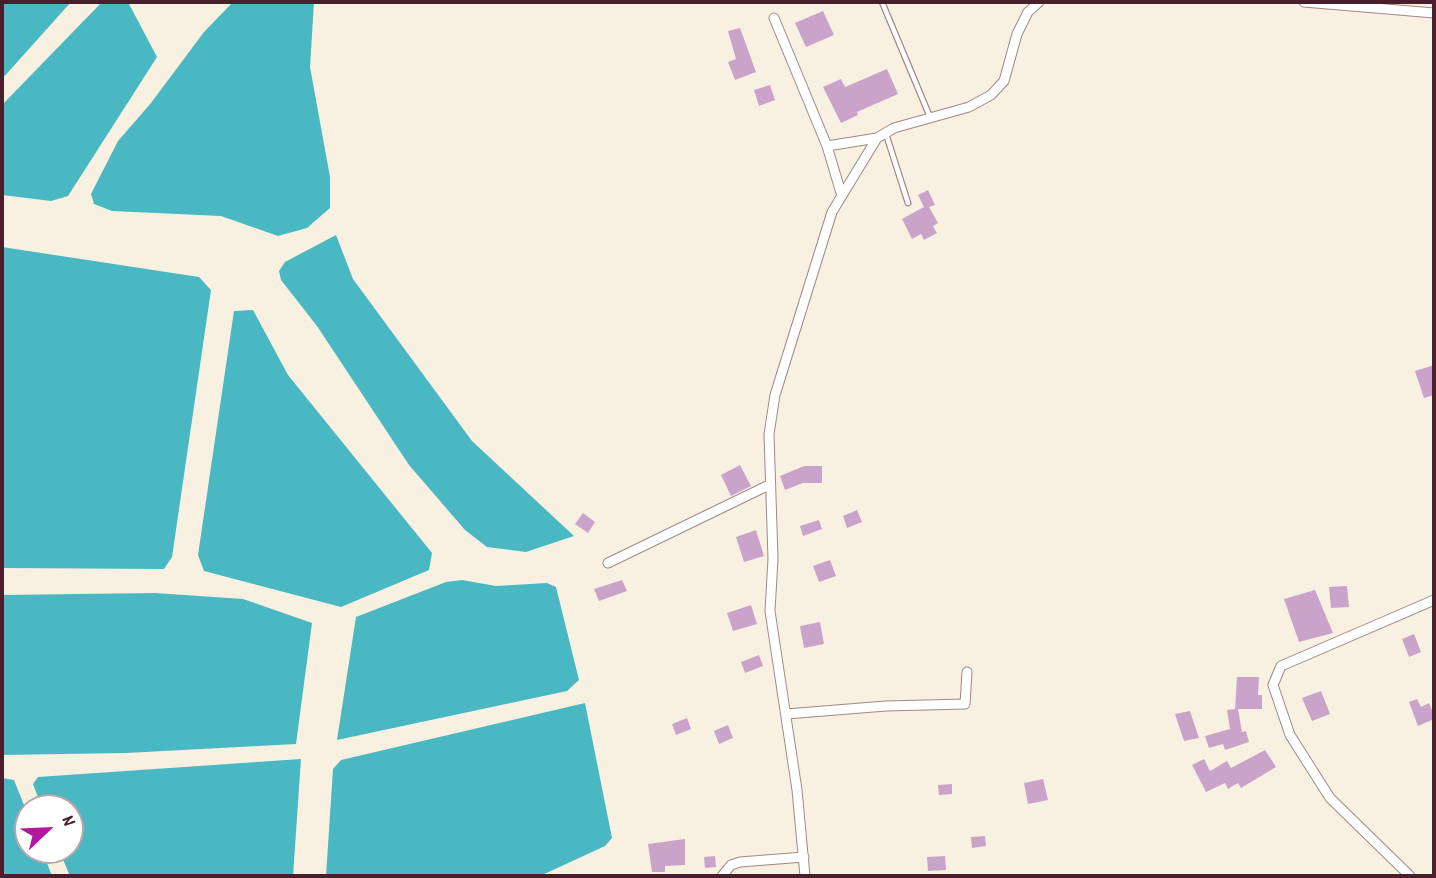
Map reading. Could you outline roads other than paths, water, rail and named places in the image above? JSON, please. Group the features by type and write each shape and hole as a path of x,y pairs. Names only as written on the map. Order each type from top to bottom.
{"street":[{"path":"827,145 881,136 894,128 968,107 991,95 1004,81 1017,34 1028,12 1039,2"},
{"path":"1304,2 1434,13"},
{"path":"774,18 827,145 841,193"},
{"path":"805,876 771,611 773,559 769,434 775,395 818,248 841,193 881,136"},
{"path":"608,563 769,485"},
{"path":"1410,876 1330,798 1290,735 1273,685 1281,666 1434,600"},
{"path":"786,714 886,706 965,704 967,672"},
{"path":"722,876 731,865 740,862 804,857"}],"lane":[{"path":"882,2 931,119"},
{"path":"881,136 908,203"}],"water":[{"path":"2,2 71,2 2,79"},
{"path":"102,2 128,2 157,57 68,196 51,201 2,195 2,105"},
{"path":"233,2 314,2 310,67 330,177 330,208 307,228 278,236 221,216 112,211 94,204 91,194 118,141 151,103 204,32"},
{"path":"336,235 353,279 472,441 574,536 526,552 487,547 465,530 409,465 317,326 281,280 279,271 285,262"},
{"path":"2,247 199,277 211,290 172,557 164,569 2,568"},
{"path":"253,310 288,375 432,553 429,570 341,607 204,571 198,555 234,311"},
{"path":"462,580 496,586 547,583 556,587 579,680 567,691 337,740 356,617 446,582"},
{"path":"155,593 243,599 312,623 296,744 126,753 2,755 2,595"},
{"path":"585,703 612,838 605,846 540,876 326,876 333,769 341,760"},
{"path":"301,759 293,876 70,876 65,864 84,864 84,794 37,794 33,784 38,777"},
{"path":"2,778 14,780 20,794 14,794 14,864 47,864 52,876 2,876"}]}
